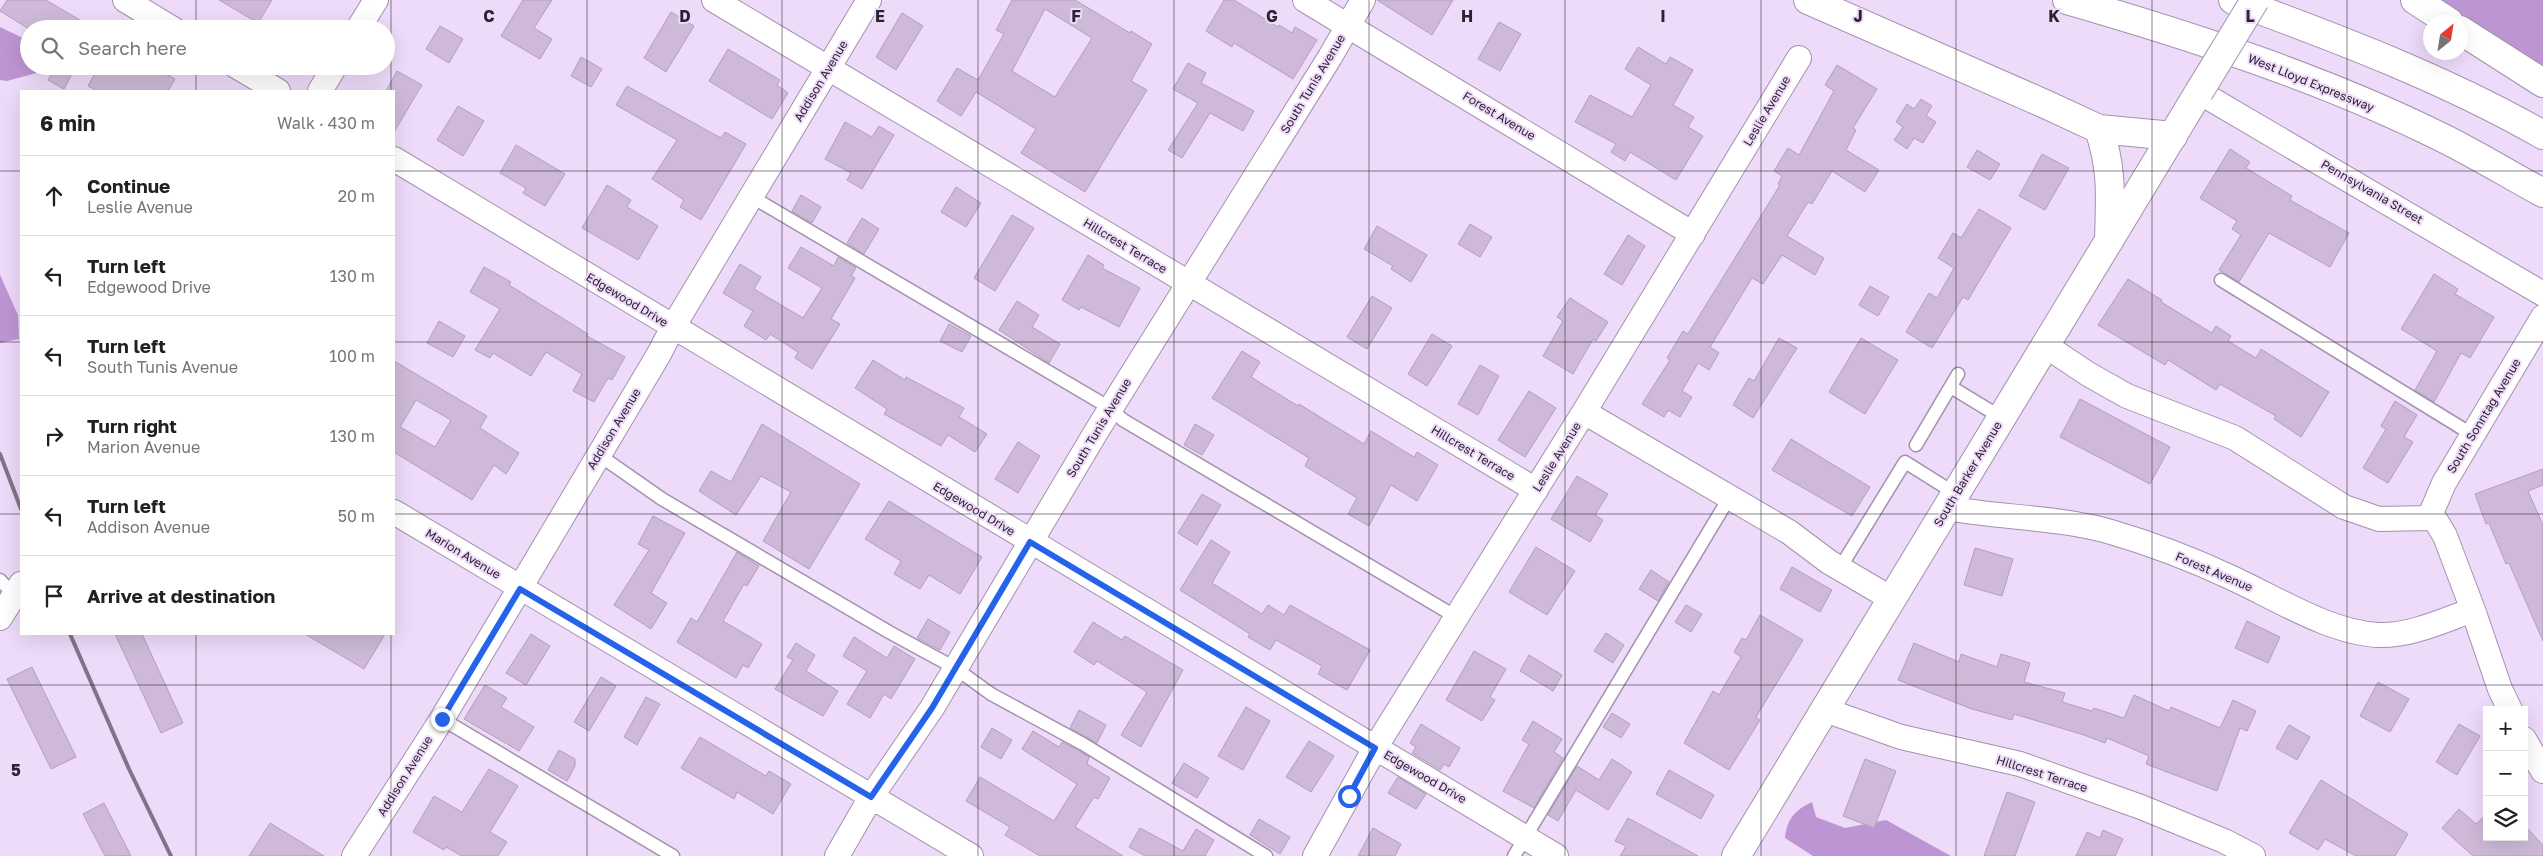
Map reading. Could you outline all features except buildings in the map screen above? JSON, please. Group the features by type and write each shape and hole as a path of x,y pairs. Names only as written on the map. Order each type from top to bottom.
{"main road":[{"path":"1808,0 2099,129 2173,136"},
{"name":"West Lloyd Expressway","path":"2067,0 2248,57 2329,88 2443,138 2543,193"},
{"path":"2233,0 2374,53 2454,89 2543,135"},
{"name":"South Barker Avenue","path":"1736,856 2255,0"},
{"path":"2415,0 2438,15"},
{"path":"2468,35 2543,83"},
{"path":"2099,129 2108,157 2110,182 2109,241"}],"street":[{"path":"125,0 158,20"},
{"path":"364,20 376,0"},
{"name":"Hillcrest Terrace","path":"714,0 1536,490"},
{"name":"Addison Avenue","path":"364,853 673,327 870,0"},
{"name":"Forest Avenue","path":"1305,0 1693,234"},
{"name":"South Tunis Avenue","path":"837,856 871,797 932,708 1110,408 1330,57 1363,0"},
{"name":"Leslie Avenue","path":"1315,856 1375,748 1458,618 1799,58"},
{"path":"251,75 276,90"},
{"path":"321,90 330,75"},
{"name":"Pennsylvania Street","path":"2199,92 2543,294"},
{"name":"Edgewood Drive","path":"395,160 1375,748 1519,846 1556,856"},
{"name":"South Sonntag Avenue","path":"2429,518 2444,483 2543,317"},
{"path":"2046,346 2088,374 2127,396 2235,438 2344,507 2379,519 2429,518 2436,521 2445,536 2508,706"},
{"path":"1584,412 1789,532 1840,568 1892,599"},
{"name":"Forest Avenue","path":"1951,501 2111,532 2230,577 2348,631 2380,635 2400,633 2423,628 2473,610"},
{"name":"Marion Avenue","path":"395,513 520,589 971,856"},
{"path":"0,618 12,586"},
{"name":"Hillcrest Terrace","path":"1825,710 1901,737 2020,764 2141,807 2224,841 2253,856"},
{"path":"2528,746 2543,771"}],"lane":[{"path":"752,197 1110,408 1123,420 1458,618"},
{"path":"2222,280 2473,434"},
{"path":"1916,445 1958,374"},
{"path":"1951,387 2002,418"},
{"path":"599,455 662,499 889,632 955,668 991,694 1083,744 1266,856"},
{"path":"1840,568 1905,462 1951,501"},
{"path":"1519,846 1729,498"},
{"path":"442,719 673,856"}],"shaded area":[{"path":"2432,0 2543,0 2543,76 2468,25 2468,15 2454,15"},
{"path":"0,27 20,37 20,75 29,75 7,81 0,80"},
{"path":"0,275 18,315 19,339 0,343"},
{"path":"1812,802 1816,817 1845,828 1886,820 1951,856 1813,856 1785,838 1788,825 1793,816 1801,808"}],"railway":[{"path":"0,454 20,506"},
{"path":"70,635 129,769 171,856"}],"route":[{"path":"442,719 520,589 871,797 932,708 1030,542 1375,748 1349,796"}]}
